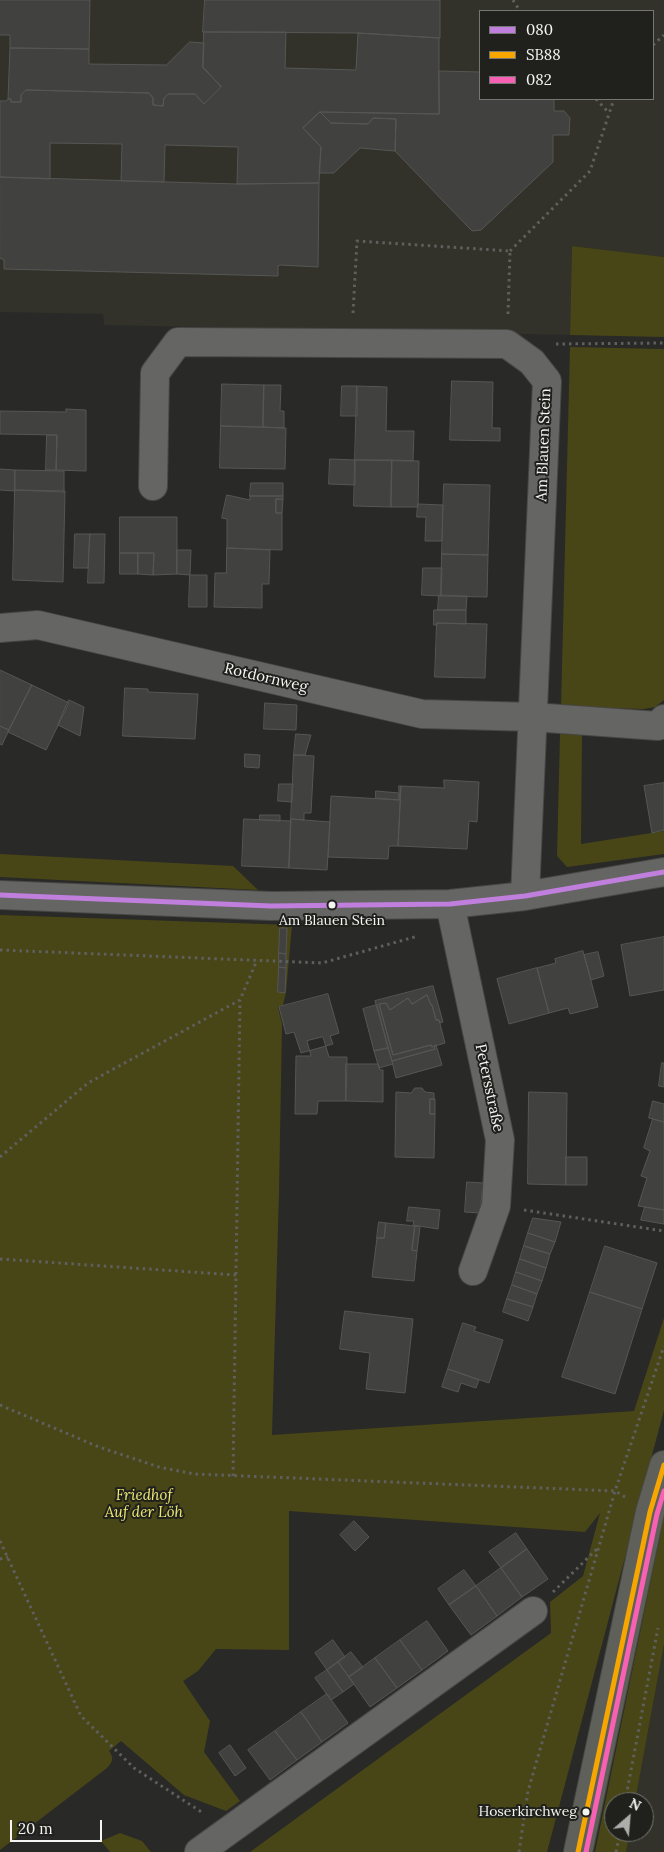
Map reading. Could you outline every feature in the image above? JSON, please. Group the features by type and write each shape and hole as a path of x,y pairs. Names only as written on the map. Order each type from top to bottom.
{"main road":[{"path":"578,1852 650,1512 664,1465"}],"street":[{"path":"153,486 154,373 178,342 508,344"},
{"name":"Am Blauen Stein","path":"508,344 532,362 546,381 525,896"},
{"name":"Rotdornweg","path":"0,628 38,626 422,714 533,717 658,726 664,719"},
{"path":"0,895 453,914 525,896 664,872"},
{"name":"Petersstraße","path":"453,914 500,1140 496,1206 473,1271"},
{"path":"199,1852 533,1611"}],"path":[{"path":"654,44 664,34"},
{"path":"597,100 609,113"},
{"path":"614,100 590,171 510,251 508,344 664,343"},
{"path":"352,344 357,241 510,251"},
{"path":"0,950 322,963 453,914"},
{"path":"233,1476 240,1000 257,960"},
{"path":"0,1157 88,1083 240,1000"},
{"path":"496,1206 664,1231"},
{"path":"0,1259 236,1275"},
{"path":"519,1852 528,1791 615,1491 664,1346"},
{"path":"0,1405 99,1446 159,1467 194,1474 615,1491"},
{"path":"0,1541 81,1716 134,1768 229,1830"},
{"path":"533,1611 600,1546"},
{"path":"0,1559 8,1557"},
{"path":"627,1792 658,1627"}],"shaded area":[{"path":"0,0 664,0 664,257 572,246 570,335 104,325 103,314 0,312"},
{"path":"664,1644 664,1852 626,1852 628,1842 654,1842 654,1792 637,1792"}],"green space":[{"path":"572,246 664,257 664,337 570,335"},
{"path":"570,347 664,349 664,700 655,707 644,709 561,707"},
{"path":"560,734 582,734 581,844 664,831 664,854 567,867 557,856"},
{"path":"0,854 233,866 258,890 0,877"},
{"name":"Friedhof Auf der Löh","path":"0,915 292,925 286,992 283,1005 278,1007 282,1024 272,1435 634,1411 664,1318 664,1410 547,1852 250,1852 551,1633 550,1602 583,1576 600,1513 585,1532 289,1511 289,1650 216,1649 198,1671 183,1681 210,1721 204,1752 240,1801 226,1811 184,1795 121,1741 109,1751 112,1760 107,1768 0,1850"},
{"path":"664,1516 664,1644 637,1792 607,1792"},
{"path":"604,1808 604,1842 628,1842 626,1852 595,1852"},
{"path":"120,1833 142,1841 151,1852 110,1852 101,1841"}],"building":[{"path":"0,0 90,0 89,49 10,48 10,35 0,35"},
{"path":"205,0 440,0 440,38 358,33 203,32"},
{"path":"204,32 286,32 285,68 356,70 358,33 439,38 439,114 320,112 303,128 321,147 319,183 237,184 238,147 165,145 164,182 121,181 122,144 50,143 50,179 0,177 0,101 11,99 11,102 21,102 21,95 26,90 149,93 153,98 153,105 163,106 164,98 168,94 195,94 204,104 221,87 203,68"},
{"path":"190,42 204,43 203,68 221,86 204,104 195,94 168,94 164,98 163,106 153,105 153,98 149,93 26,90 21,95 21,102 11,102 11,99 8,99 10,48 89,49 89,64 166,65"},
{"path":"439,71 479,72 479,100 554,100 554,111 564,111 570,118 569,135 553,135 553,162 481,230 472,231 395,151 396,119 373,118 368,124 331,123 320,112 439,114"},
{"path":"320,112 331,123 368,124 373,118 396,119 395,151 360,148 334,173 319,173 321,147 303,128"},
{"path":"0,177 237,184 319,183 318,267 280,265 278,266 278,276 4,269 4,260 0,258"},
{"path":"452,381 493,382 492,428 500,428 500,441 450,440"},
{"path":"222,384 264,385 263,427 221,426"},
{"path":"264,385 281,385 280,411 284,411 284,428 263,427"},
{"path":"342,386 357,386 357,416 341,416"},
{"path":"357,386 387,387 386,431 414,431 413,461 355,460"},
{"path":"66,409 86,410 86,471 56,470 57,435 0,434 0,411 66,412"},
{"path":"221,426 286,428 285,469 220,468"},
{"path":"47,435 57,435 56,470 46,470"},
{"path":"330,459 355,460 355,485 329,484"},
{"path":"355,460 392,460 391,507 354,506"},
{"path":"392,460 419,461 418,507 391,507"},
{"path":"0,469 15,470 15,491 0,490"},
{"path":"15,470 64,471 64,492 15,490"},
{"path":"251,483 283,483 283,496 250,496"},
{"path":"444,484 490,485 488,555 442,554"},
{"path":"15,490 65,491 63,582 13,580"},
{"path":"227,495 250,500 250,496 283,496 283,499 276,499 276,513 282,513 282,550 227,548 227,519 222,518"},
{"path":"276,499 283,499 282,513 276,513"},
{"path":"418,504 443,505 442,541 425,541 426,517 417,517"},
{"path":"120,517 177,517 177,574 153,575 154,553 120,553"},
{"path":"75,534 90,534 88,568 74,568"},
{"path":"90,534 105,534 104,583 88,583"},
{"path":"227,548 270,550 269,584 262,584 262,608 214,607 215,573 226,573"},
{"path":"177,550 191,550 190,575 177,574"},
{"path":"120,553 138,553 138,574 120,574"},
{"path":"138,553 154,553 153,575 138,574"},
{"path":"442,554 488,555 487,597 441,596"},
{"path":"423,568 442,568 441,596 422,595"},
{"path":"190,575 207,575 207,607 189,607"},
{"path":"439,595 467,596 466,610 438,610"},
{"path":"434,610 466,610 466,624 437,623 437,625 434,625"},
{"path":"437,623 487,624 485,678 435,677"},
{"path":"0,670 32,685 9,730 0,726"},
{"path":"32,685 69,703 46,750 8,732"},
{"path":"125,688 148,689 148,692 198,694 195,739 123,736"},
{"path":"69,700 84,707 80,736 58,725"},
{"path":"265,703 297,705 296,730 264,729"},
{"path":"0,726 9,730 2,745 0,744"},
{"path":"296,734 311,735 305,755 294,755"},
{"path":"245,754 260,755 259,768 245,767"},
{"path":"294,755 314,756 311,813 304,813 304,820 291,819"},
{"path":"444,780 479,782 477,822 469,821 467,849 398,846 401,786 444,788"},
{"path":"664,783 664,830 652,833 644,786"},
{"path":"279,784 293,784 292,802 278,801"},
{"path":"399,786 401,786 398,846 389,846 388,859 328,857 331,796 399,800"},
{"path":"376,791 399,793 399,800 376,798"},
{"path":"260,815 280,815 280,821 260,820"},
{"path":"244,819 291,821 289,868 242,866"},
{"path":"291,819 330,822 327,870 289,868"},
{"path":"280,928 287,928 286,954 279,953"},
{"path":"664,937 664,990 630,996 621,945"},
{"path":"583,951 598,1007 570,1014 568,1008 549,1013 537,968 556,963 555,959"},
{"path":"598,952 604,976 591,980 584,955"},
{"path":"279,953 286,954 286,968 279,967"},
{"path":"279,967 286,968 285,993 278,992"},
{"path":"537,968 549,1013 509,1024 497,979"},
{"path":"433,986 443,1022 440,1023 439,1020 436,1020 427,995 412,1004 408,998 390,1010 386,1003 379,1004 393,1055 431,1045 435,1049 392,1061 375,1001"},
{"path":"328,994 339,1033 330,1036 333,1044 301,1053 294,1032 286,1034 279,1007"},
{"path":"427,995 436,1020 439,1020 445,1043 393,1055 379,1004 386,1003 390,1010 408,998 412,1004"},
{"path":"377,1005 388,1048 374,1051 363,1009"},
{"path":"323,1037 329,1057 347,1057 346,1101 318,1101 317,1114 295,1114 296,1056 311,1056 307,1041"},
{"path":"436,1045 442,1065 396,1078 392,1061 435,1049 434,1046"},
{"path":"388,1048 393,1064 379,1068 374,1051"},
{"path":"662,1063 664,1063 664,1087 659,1086"},
{"path":"346,1064 378,1064 380,1070 383,1070 383,1102 346,1101"},
{"path":"415,1088 422,1088 425,1092 434,1093 434,1099 430,1099 430,1114 435,1114 434,1158 395,1157 396,1092 411,1093"},
{"path":"529,1092 567,1093 566,1185 528,1184"},
{"path":"430,1099 435,1099 435,1114 430,1114"},
{"path":"653,1101 664,1104 664,1122 649,1118"},
{"path":"653,1119 664,1122 664,1210 638,1206 647,1178 641,1176 650,1151 644,1148"},
{"path":"566,1157 587,1157 587,1185 566,1185"},
{"path":"467,1182 483,1183 480,1213 465,1212"},
{"path":"409,1207 440,1210 438,1229 413,1225 414,1221 407,1221"},
{"path":"645,1207 664,1210 664,1224 641,1220"},
{"path":"533,1218 561,1222 555,1242 528,1233"},
{"path":"379,1222 386,1223 384,1238 377,1238"},
{"path":"386,1223 415,1226 412,1250 417,1251 414,1281 372,1277 377,1238 384,1238"},
{"path":"415,1226 420,1227 417,1251 412,1250"},
{"path":"528,1233 555,1242 550,1254 524,1246"},
{"path":"524,1246 550,1254 546,1268 520,1259"},
{"path":"605,1246 657,1263 642,1309 590,1292"},
{"path":"520,1259 546,1268 542,1281 516,1272"},
{"path":"516,1272 542,1281 537,1294 512,1285"},
{"path":"512,1285 537,1294 533,1307 507,1299"},
{"path":"590,1292 642,1309 615,1394 562,1377"},
{"path":"507,1299 533,1307 528,1321 503,1312"},
{"path":"345,1311 413,1319 405,1393 366,1389 370,1353 340,1349"},
{"path":"463,1323 476,1327 474,1331 503,1340 489,1383 448,1369"},
{"path":"448,1369 479,1380 476,1388 461,1383 458,1392 442,1387"},
{"path":"354,1521 369,1537 355,1551 340,1535"},
{"path":"516,1533 527,1549 501,1568 489,1552"},
{"path":"527,1549 548,1579 522,1597 501,1568"},
{"path":"501,1568 522,1597 497,1616 476,1586"},
{"path":"464,1570 476,1586 449,1605 438,1589"},
{"path":"476,1586 497,1616 471,1635 449,1605"},
{"path":"427,1621 448,1651 422,1670 400,1640"},
{"path":"333,1640 345,1657 327,1670 315,1653"},
{"path":"400,1640 422,1670 397,1688 375,1658"},
{"path":"351,1652 363,1667 349,1677 338,1662"},
{"path":"375,1658 397,1688 370,1707 349,1677"},
{"path":"338,1662 354,1684 343,1692 327,1670"},
{"path":"327,1670 343,1692 331,1700 315,1678"},
{"path":"327,1694 348,1723 322,1742 301,1712"},
{"path":"301,1712 322,1742 297,1760 275,1731"},
{"path":"275,1731 297,1760 270,1780 248,1750"},
{"path":"230,1745 246,1768 235,1776 219,1753"}],"transit line":[{"name":"080","path":"0,895 271,906 450,904 525,896 664,872"},
{"name":"SB88","path":"578,1852 650,1512 664,1465"},
{"name":"082","path":"586,1852 657,1514 664,1491"}],"place":[{"name":"Am Blauen Stein","path":"332,905"},
{"name":"Hoserkirchweg","path":"586,1812"}]}
